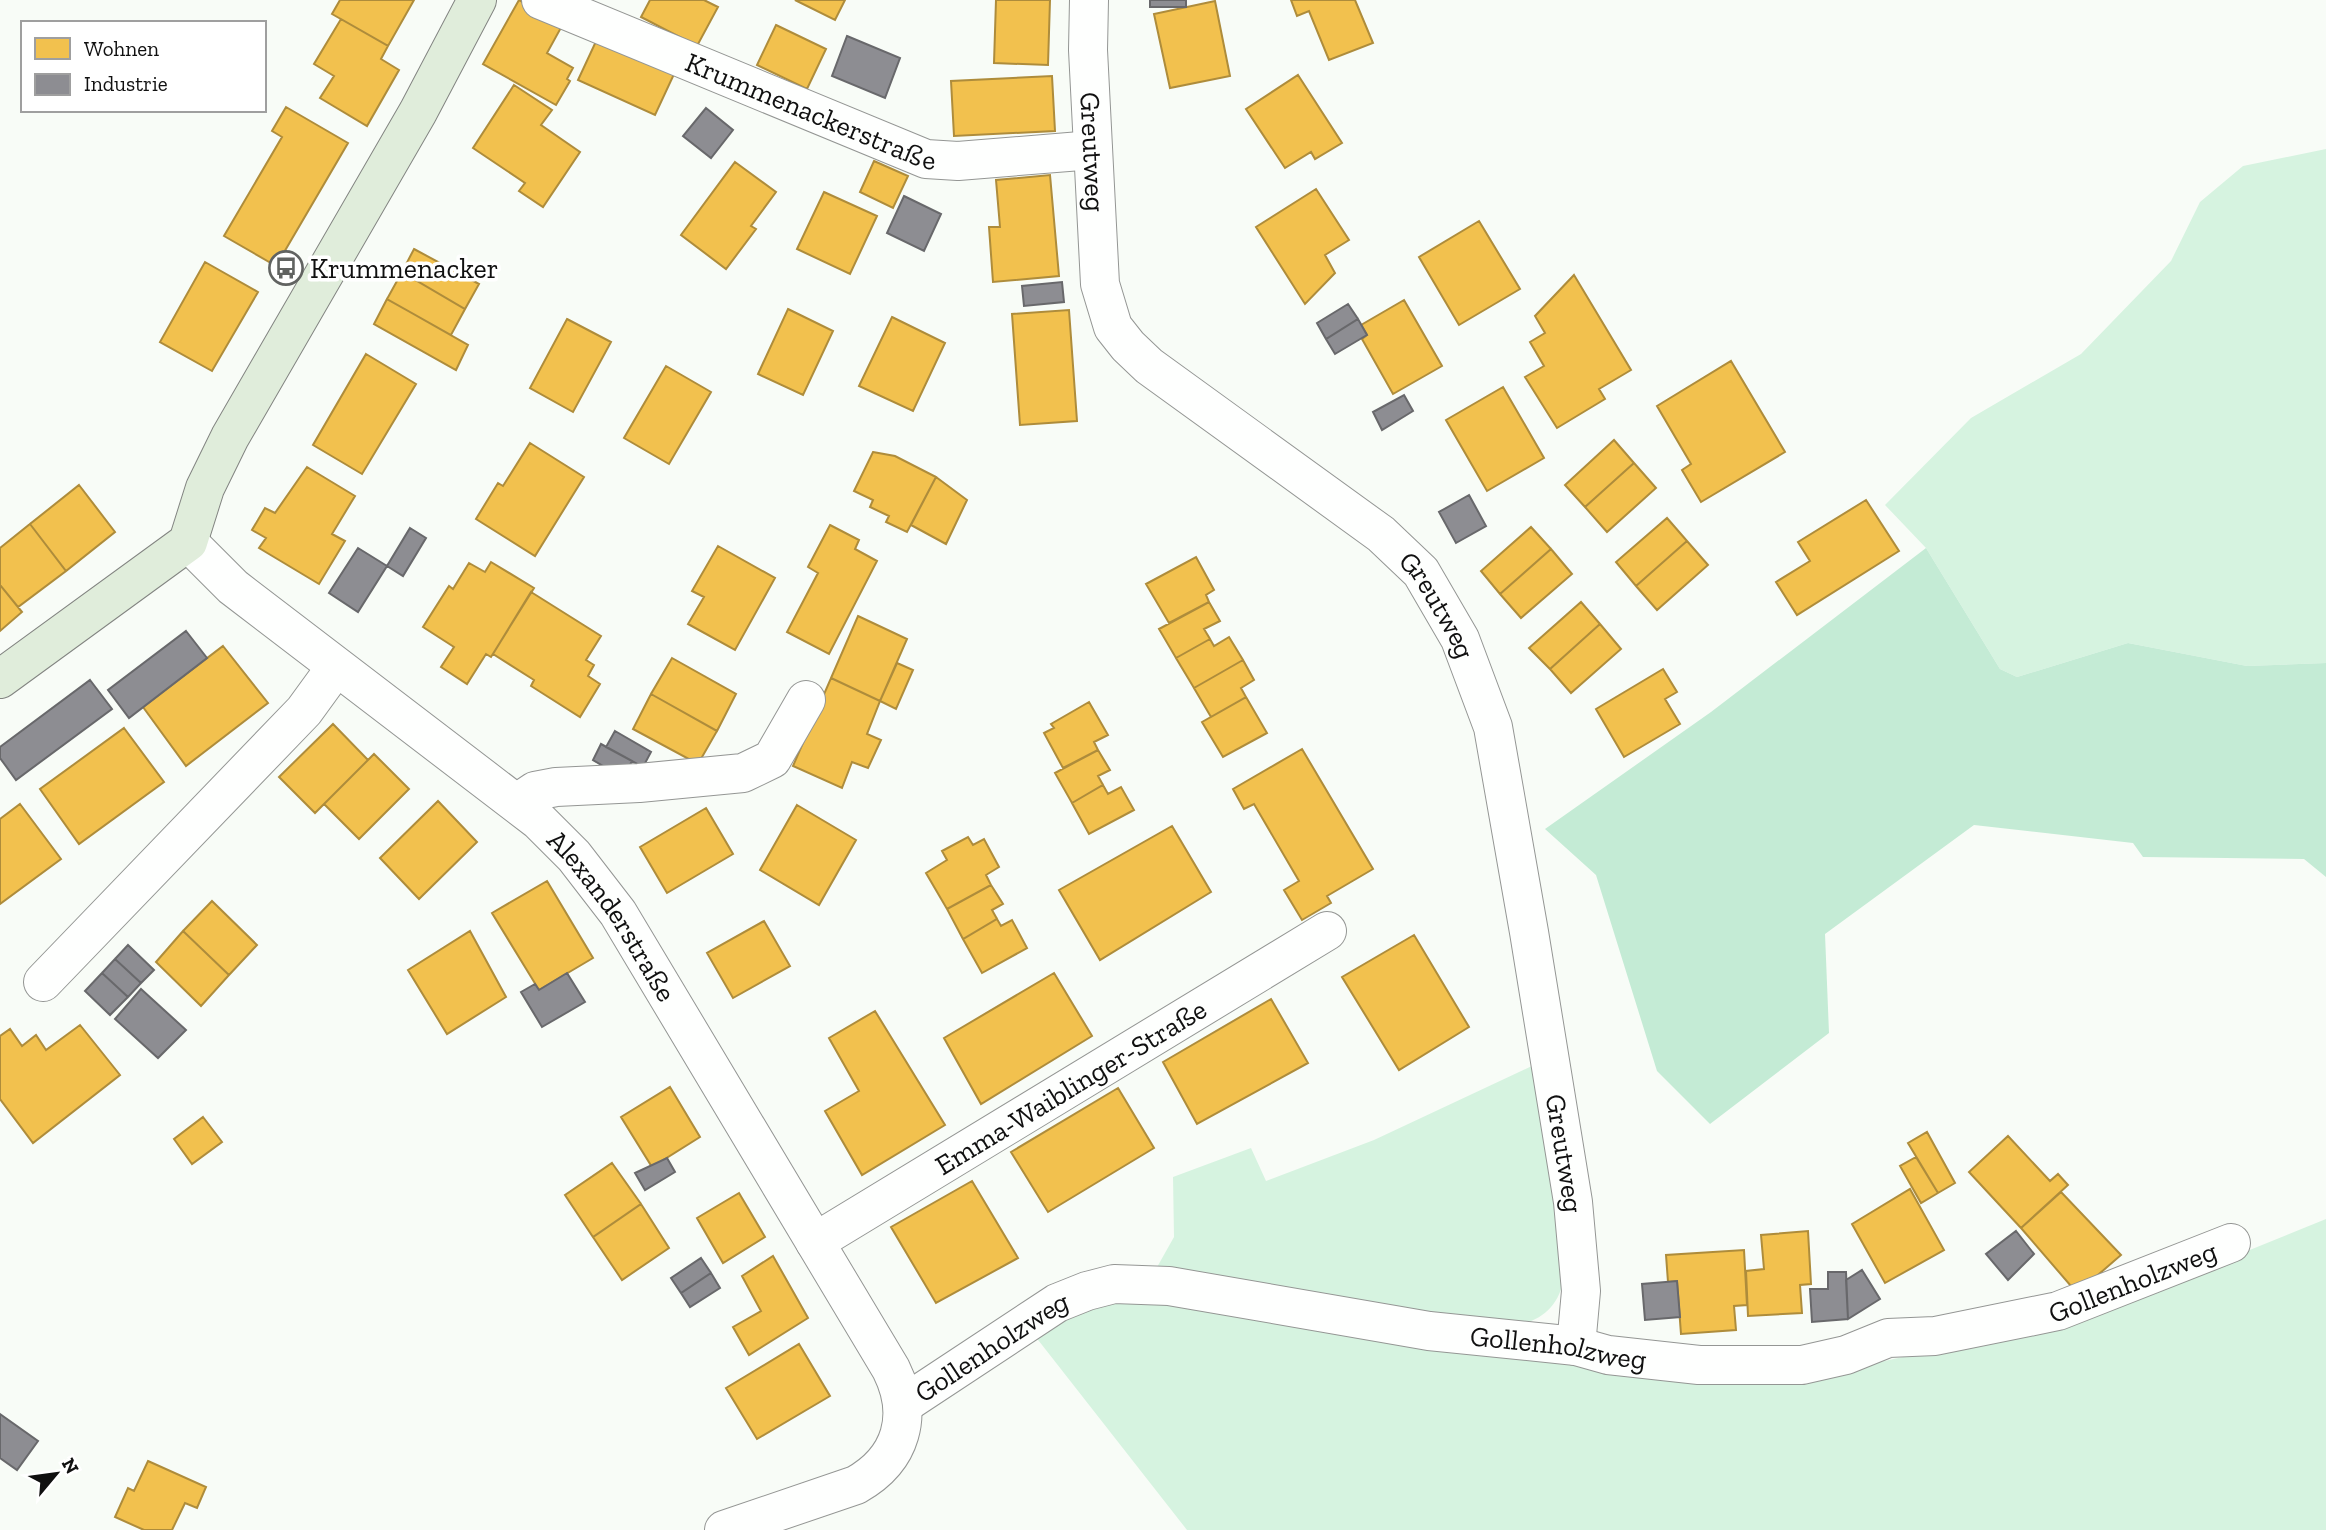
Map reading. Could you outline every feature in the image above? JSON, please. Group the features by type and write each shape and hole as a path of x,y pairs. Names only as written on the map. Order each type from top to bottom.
{"main road":[{"path":"0,679 188,542 205,488 230,437 418,113 477,0"}],"street":[{"name":"Krummenackerstraße","path":"541,0 926,159 958,160 1093,150"},
{"name":"Greutweg","path":"1089,0 1088,50 1100,284 1108,314 1120,336 1149,366 1362,517 1408,558 1426,579 1451,621 1482,690 1493,727 1511,822 1573,1202 1581,1291 1576,1346"},
{"name":"Alexanderstraße","path":"188,542 233,587 517,803 557,837 618,913 891,1369 904,1404"},
{"path":"43,982 304,711 336,667"},
{"path":"517,803 535,791 556,787 722,777 751,770 775,755 806,700"},
{"name":"Emma-Waiblinger-Straße","path":"815,1242 1327,931"},
{"name":"Gollenholzweg","path":"904,1404 1056,1303 1094,1289 1127,1283 1169,1286 1429,1331 1576,1346 1608,1355 1699,1365 1809,1364 1846,1355 1888,1338 1935,1336 2058,1311 2231,1243"},
{"path":"724,1530 864,1480 886,1458 898,1438 904,1419 904,1404"}],"green space":[{"path":"2326,149 2326,663 2247,666 2128,643 2017,677 2000,669 1926,548 1885,505 1971,418 2081,354 2171,261 2200,202 2243,166"},
{"path":"1926,548 2000,669 2017,677 2128,643 2247,666 2326,663 2326,877 2304,859 2143,857 2133,843 1974,825 1825,934 1829,1033 1710,1124 1657,1071 1596,875 1545,829 1711,712"},
{"path":"1534,1065 1564,1277 1553,1305 1539,1317 1510,1327 1156,1269 1174,1237 1173,1177 1251,1148 1266,1181 1374,1140"},
{"path":"2326,1219 2326,1530 1187,1530 1035,1336 1100,1303 1193,1303 1806,1378 1986,1339 2183,1277"}],"building: Wohnen":[{"path":"340,0 414,0 388,46 332,14"},
{"path":"519,0 563,24 547,53 573,68 567,79 570,81 556,105 483,64"},
{"path":"650,0 704,0 718,7 697,46 641,17"},
{"path":"795,0 845,0 835,20"},
{"path":"996,0 1050,0 1048,65 994,63"},
{"path":"1291,0 1355,0 1373,43 1329,60 1309,11 1297,16"},
{"path":"1215,1 1230,76 1170,88 1154,14"},
{"path":"341,19 388,46 381,59 399,70 367,126 320,98 334,76 314,64"},
{"path":"776,25 826,49 807,89 757,65"},
{"path":"598,37 675,72 655,115 578,80"},
{"path":"1298,75 1342,143 1315,159 1311,152 1285,168 1246,109"},
{"path":"1052,76 1055,131 954,136 951,81"},
{"path":"514,85 552,110 541,125 580,152 543,207 519,191 525,183 473,148"},
{"path":"286,107 348,143 276,266 224,236 282,137 272,131"},
{"path":"874,161 908,176 893,208 860,192"},
{"path":"735,162 776,192 751,226 756,229 726,269 681,235"},
{"path":"1050,175 1059,276 993,282 989,227 1000,227 996,180"},
{"path":"1316,189 1349,240 1325,255 1335,273 1305,304 1256,227"},
{"path":"824,192 877,216 850,274 797,249"},
{"path":"1479,221 1520,289 1459,325 1419,257"},
{"path":"414,249 479,284 465,309 402,272"},
{"path":"205,262 258,292 212,371 160,342"},
{"path":"402,272 465,309 451,335 387,299"},
{"path":"1574,275 1631,370 1599,389 1605,399 1557,428 1525,377 1544,366 1530,342 1545,333 1535,316"},
{"path":"387,299 468,345 456,370 374,324"},
{"path":"1404,300 1442,366 1393,394 1362,339 1367,335 1361,325"},
{"path":"788,309 833,331 803,395 758,374"},
{"path":"1069,310 1077,421 1020,425 1012,314"},
{"path":"892,317 945,343 913,411 859,386"},
{"path":"567,319 611,342 573,412 530,388"},
{"path":"366,354 416,384 362,474 313,445"},
{"path":"1731,361 1785,452 1701,502 1682,470 1691,464 1657,406"},
{"path":"666,366 711,392 669,464 624,438"},
{"path":"1503,387 1544,458 1487,491 1446,420"},
{"path":"1614,440 1634,463 1585,507 1565,485"},
{"path":"530,443 584,477 535,556 476,519 498,483 503,486"},
{"path":"873,452 895,456 936,477 907,532 886,522 889,516 870,507 873,500 854,491"},
{"path":"1634,463 1656,488 1607,532 1585,507"},
{"path":"307,467 355,496 332,534 345,541 319,584 259,548 266,538 252,530 265,508 275,513"},
{"path":"936,477 967,500 946,544 911,525"},
{"path":"79,485 115,532 66,571 30,524"},
{"path":"1866,500 1899,551 1797,615 1776,582 1810,561 1798,542"},
{"path":"1667,518 1687,541 1636,586 1616,562"},
{"path":"30,524 66,571 18,607 0,585 0,548"},
{"path":"830,525 859,540 855,549 877,561 829,654 787,632 818,573 808,567"},
{"path":"1531,527 1551,549 1500,594 1481,571"},
{"path":"1687,541 1708,565 1657,610 1636,586"},
{"path":"718,546 775,578 735,650 688,624 704,597 692,591"},
{"path":"1551,549 1572,574 1521,618 1500,594"},
{"path":"1196,557 1214,590 1206,595 1209,602 1169,623 1146,584"},
{"path":"491,562 534,588 491,657 486,654 467,684 441,667 454,647 423,627 449,586 453,589 469,563 485,572"},
{"path":"0,585 22,612 0,631"},
{"path":"531,592 601,636 586,660 594,665 588,676 600,684 580,717 531,686 534,680 493,654"},
{"path":"1209,602 1220,621 1204,629 1210,639 1176,658 1159,629"},
{"path":"1581,602 1600,624 1550,669 1529,648"},
{"path":"858,616 907,639 880,701 831,678"},
{"path":"1600,624 1621,649 1571,693 1550,669"},
{"path":"1229,637 1243,660 1194,688 1176,658 1210,639 1214,646"},
{"path":"223,646 268,703 186,766 143,707"},
{"path":"672,658 736,694 717,731 651,694"},
{"path":"1243,660 1254,680 1241,688 1246,697 1211,717 1194,688"},
{"path":"897,663 913,670 896,709 880,701"},
{"path":"1663,669 1677,692 1665,699 1680,724 1624,757 1596,709"},
{"path":"831,678 880,701 867,734 881,740 868,768 852,762 842,788 793,766"},
{"path":"651,694 717,731 698,764 633,729"},
{"path":"1246,697 1267,733 1223,757 1202,722"},
{"path":"1089,702 1108,735 1094,742 1098,750 1063,768 1044,733 1054,728 1051,724"},
{"path":"333,724 368,760 315,813 279,777"},
{"path":"124,728 164,782 79,844 40,789"},
{"path":"1302,749 1373,869 1327,896 1331,903 1302,920 1284,890 1299,881 1254,804 1244,809 1233,789"},
{"path":"1098,750 1110,770 1098,776 1103,785 1072,803 1055,773"},
{"path":"374,754 409,789 359,839 324,804"},
{"path":"1103,785 1108,794 1121,787 1134,810 1089,834 1072,803"},
{"path":"438,801 477,842 419,899 380,858"},
{"path":"20,804 61,859 0,904 0,819"},
{"path":"797,805 856,840 819,905 760,870"},
{"path":"706,808 733,854 667,893 640,847"},
{"path":"1172,826 1211,892 1100,960 1059,890"},
{"path":"968,837 973,845 984,839 999,867 986,875 991,885 947,909 926,873 947,860 942,851"},
{"path":"547,881 593,958 539,990 492,913"},
{"path":"991,885 1003,904 992,910 997,919 963,939 947,909"},
{"path":"212,901 257,945 229,975 183,931"},
{"path":"997,919 1001,926 1012,920 1027,948 982,973 963,939"},
{"path":"764,921 790,966 733,998 707,953"},
{"path":"183,931 229,975 201,1006 156,962"},
{"path":"470,931 506,997 447,1034 408,970"},
{"path":"1414,935 1469,1027 1399,1070 1342,977"},
{"path":"1054,973 1092,1036 981,1104 944,1038"},
{"path":"1271,999 1308,1063 1197,1124 1163,1062"},
{"path":"875,1011 945,1125 862,1175 825,1111 859,1091 829,1038"},
{"path":"80,1025 120,1075 33,1143 0,1099 0,1036 10,1029 22,1046 36,1035 46,1050"},
{"path":"670,1087 700,1137 652,1167 621,1117"},
{"path":"1118,1088 1154,1148 1048,1212 1011,1152"},
{"path":"203,1117 222,1142 192,1164 174,1139"},
{"path":"1927,1132 1955,1183 1938,1193 1908,1143"},
{"path":"2008,1136 2050,1181 2058,1174 2068,1185 2021,1228 1969,1172"},
{"path":"1916,1157 1938,1193 1921,1203 1900,1166"},
{"path":"612,1163 641,1204 593,1237 565,1195"},
{"path":"972,1181 1018,1258 936,1303 891,1227"},
{"path":"1910,1189 1944,1250 1885,1283 1852,1224"},
{"path":"2061,1192 2121,1255 2077,1293 2021,1228"},
{"path":"739,1193 765,1237 723,1263 697,1218"},
{"path":"641,1204 669,1248 622,1280 593,1237"},
{"path":"1808,1231 1811,1284 1800,1285 1802,1313 1748,1316 1746,1271 1764,1269 1761,1235"},
{"path":"1744,1250 1747,1305 1734,1306 1736,1330 1681,1334 1677,1281 1668,1282 1666,1255"},
{"path":"773,1256 808,1318 749,1355 733,1327 761,1311 742,1276"},
{"path":"799,1344 830,1396 757,1439 726,1388"},
{"path":"148,1461 206,1487 197,1508 185,1503 172,1530 144,1530 115,1517 128,1488 134,1491"}],"building: Industrie":[{"path":"1150,0 1186,0 1186,7 1150,7"},
{"path":"847,36 900,58 885,98 832,76"},
{"path":"706,108 733,130 711,158 683,136"},
{"path":"904,196 941,214 924,251 887,233"},
{"path":"1062,282 1064,302 1024,306 1022,286"},
{"path":"1348,304 1358,319 1326,339 1317,323"},
{"path":"1358,319 1367,335 1335,354 1326,339"},
{"path":"1404,395 1413,411 1382,430 1373,412"},
{"path":"1469,495 1486,526 1456,543 1439,512"},
{"path":"410,528 426,538 403,576 387,566"},
{"path":"358,548 387,566 358,612 329,593"},
{"path":"186,631 207,658 129,718 108,690"},
{"path":"90,680 112,709 16,780 0,758 0,747"},
{"path":"615,731 651,752 643,767 606,747"},
{"path":"601,744 632,761 623,778 593,760"},
{"path":"128,945 154,970 141,983 115,959"},
{"path":"115,959 141,983 128,997 102,973"},
{"path":"102,973 128,997 110,1015 85,991"},
{"path":"567,973 585,1002 542,1027 521,992 535,984 539,990"},
{"path":"141,989 186,1030 158,1058 115,1019"},
{"path":"667,1158 675,1172 645,1190 635,1173"},
{"path":"2016,1231 2034,1254 2008,1280 1986,1254"},
{"path":"701,1258 711,1273 681,1293 671,1278"},
{"path":"1862,1270 1880,1299 1848,1319 1846,1280"},
{"path":"1828,1272 1846,1272 1848,1319 1812,1322 1810,1289 1828,1289"},
{"path":"711,1273 720,1288 690,1307 681,1293"},
{"path":"1677,1281 1680,1317 1645,1320 1642,1284"},
{"path":"0,1414 38,1441 17,1470 0,1458"}],"place":[{"name":"Krummenacker","path":"286,268"}]}
